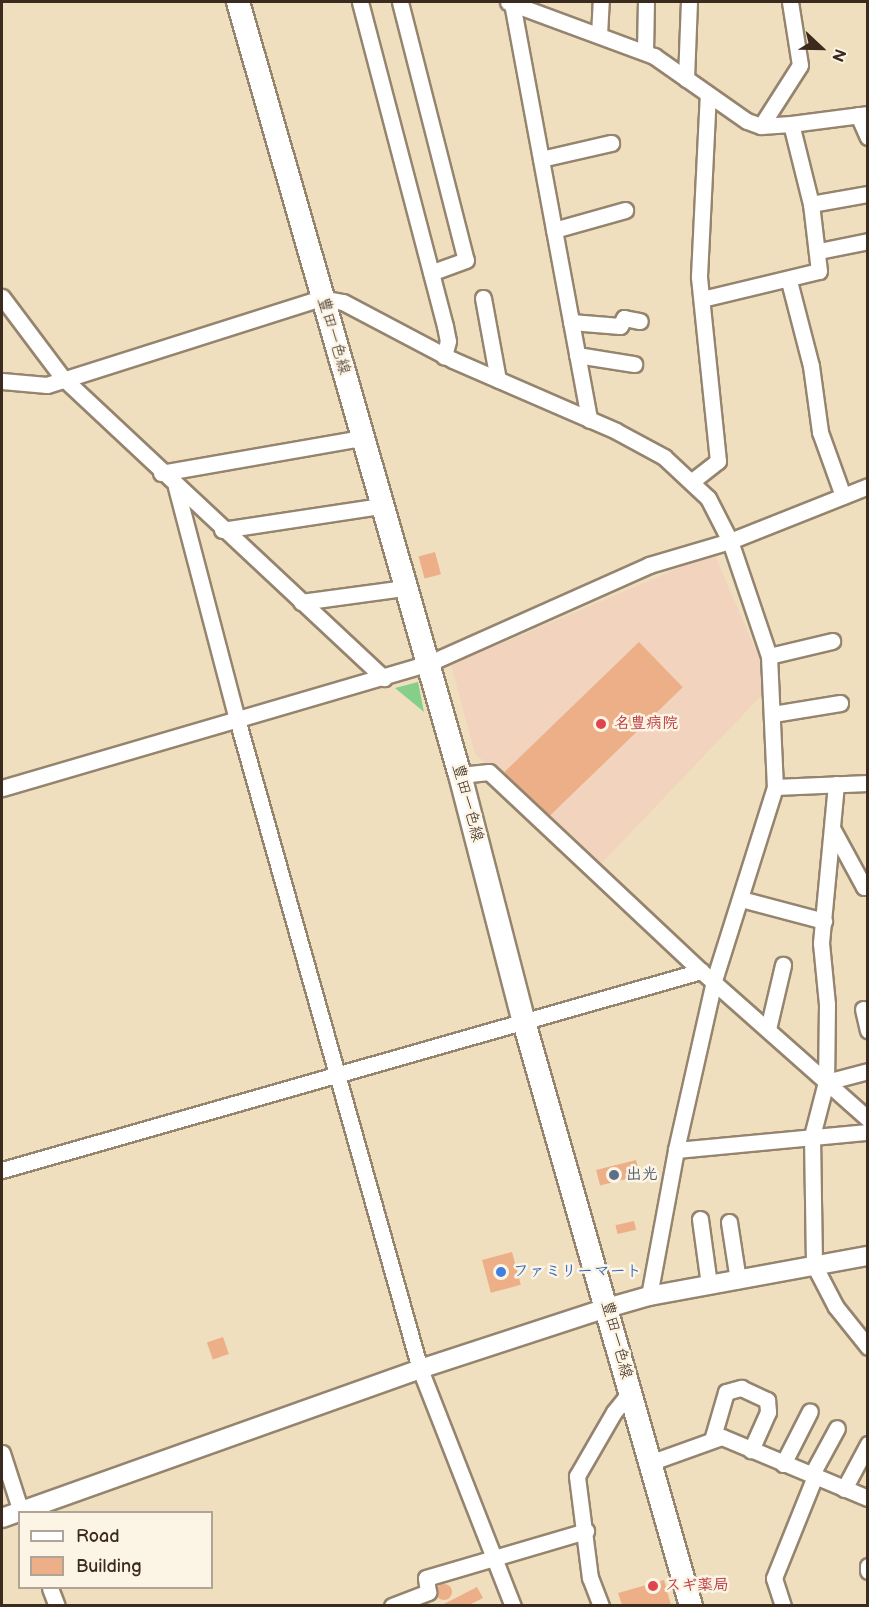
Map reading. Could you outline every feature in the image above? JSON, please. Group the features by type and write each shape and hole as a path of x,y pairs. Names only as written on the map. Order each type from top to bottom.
{"main road":[{"name":"豊田一色線","path":"238,2 460,775 524,1022 652,1462 691,1605"}],"street":[{"path":"360,2 448,341 444,356"},
{"path":"400,2 466,260 431,273"},
{"path":"510,2 645,52 747,122 761,126 792,124 863,114 867,137"},
{"path":"510,2 590,420"},
{"path":"599,35 601,2"},
{"path":"645,52 646,2"},
{"path":"686,79 689,2"},
{"path":"761,126 800,65 790,2"},
{"path":"691,483 718,462 699,276 708,95"},
{"path":"702,299 789,281 819,271 819,251 811,204 792,124"},
{"path":"541,159 611,143"},
{"path":"811,204 867,194"},
{"path":"554,230 625,210"},
{"path":"819,251 867,241"},
{"path":"789,281 811,366 820,432 843,496"},
{"path":"2,297 62,377 161,473 384,678"},
{"path":"2,381 47,385 62,377 322,298 343,302 444,356 590,420 664,457 708,498 730,542 769,656 774,787 714,981 676,1150 649,1296"},
{"path":"483,298 498,380"},
{"path":"571,322 620,326 624,318 640,321"},
{"path":"577,355 634,364"},
{"path":"161,473 362,438"},
{"path":"2,788 427,664 649,565 730,542 867,486"},
{"path":"176,487 237,719 420,1369 513,1605"},
{"path":"222,530 381,506"},
{"path":"301,602 405,588"},
{"path":"769,656 832,641"},
{"path":"773,714 840,703"},
{"path":"460,775 489,772 701,971 867,1119"},
{"path":"774,787 867,783"},
{"path":"836,784 821,943 827,1004 826,1082 812,1136 814,1265 836,1307 867,1347"},
{"path":"832,828 864,887 867,887"},
{"path":"741,899 824,921"},
{"path":"768,1029 783,965"},
{"path":"2,1170 701,971"},
{"path":"863,1009 867,1030"},
{"path":"826,1082 867,1071"},
{"path":"676,1150 867,1132"},
{"path":"700,1219 709,1285"},
{"path":"729,1222 738,1280"},
{"path":"23,1511 420,1369 607,1308 649,1296 867,1256"},
{"path":"712,1440 726,1392 741,1388 767,1400 768,1412 751,1450"},
{"path":"601,1605 590,1578 586,1531 577,1476 614,1412 630,1392"},
{"path":"783,1464 810,1411"},
{"path":"783,1605 774,1578 813,1475 837,1428"},
{"path":"652,1462 722,1437 867,1498"},
{"path":"844,1489 867,1444"},
{"path":"2,1453 20,1511"},
{"path":"2,1518 18,1513"},
{"path":"392,1605 428,1592 426,1578 586,1531"},
{"path":"867,1566 867,1571"},
{"path":"51,1589 57,1605"}],"shaded area":[{"name":"名豊病院","path":"714,553 761,662 763,694 601,864 475,754 451,665"}],"green space":[{"path":"418,682 424,712 395,688"}],"building":[{"path":"435,552 441,574 425,579 419,556"},
{"path":"639,642 683,687 548,817 504,772"},
{"path":"636,1160 640,1176 600,1185 596,1170"},
{"path":"634,1221 636,1230 618,1234 615,1225"},
{"name":"ファミリーマート","path":"512,1252 521,1285 491,1293 482,1260"},
{"path":"223,1337 229,1354 213,1360 207,1343"},
{"name":"スギ薬局","path":"664,1580 671,1605 622,1605 618,1593"},
{"path":"444,1584 450,1586 452,1592 450,1598 444,1600 438,1598 436,1592 438,1586"},
{"path":"477,1587 483,1598 469,1605 442,1605"}],"place":[{"name":"名豊病院","path":"601,724"},
{"name":"出光","path":"614,1175"},
{"name":"ファミリーマート","path":"501,1272"},
{"name":"スギ薬局","path":"653,1586"}]}
